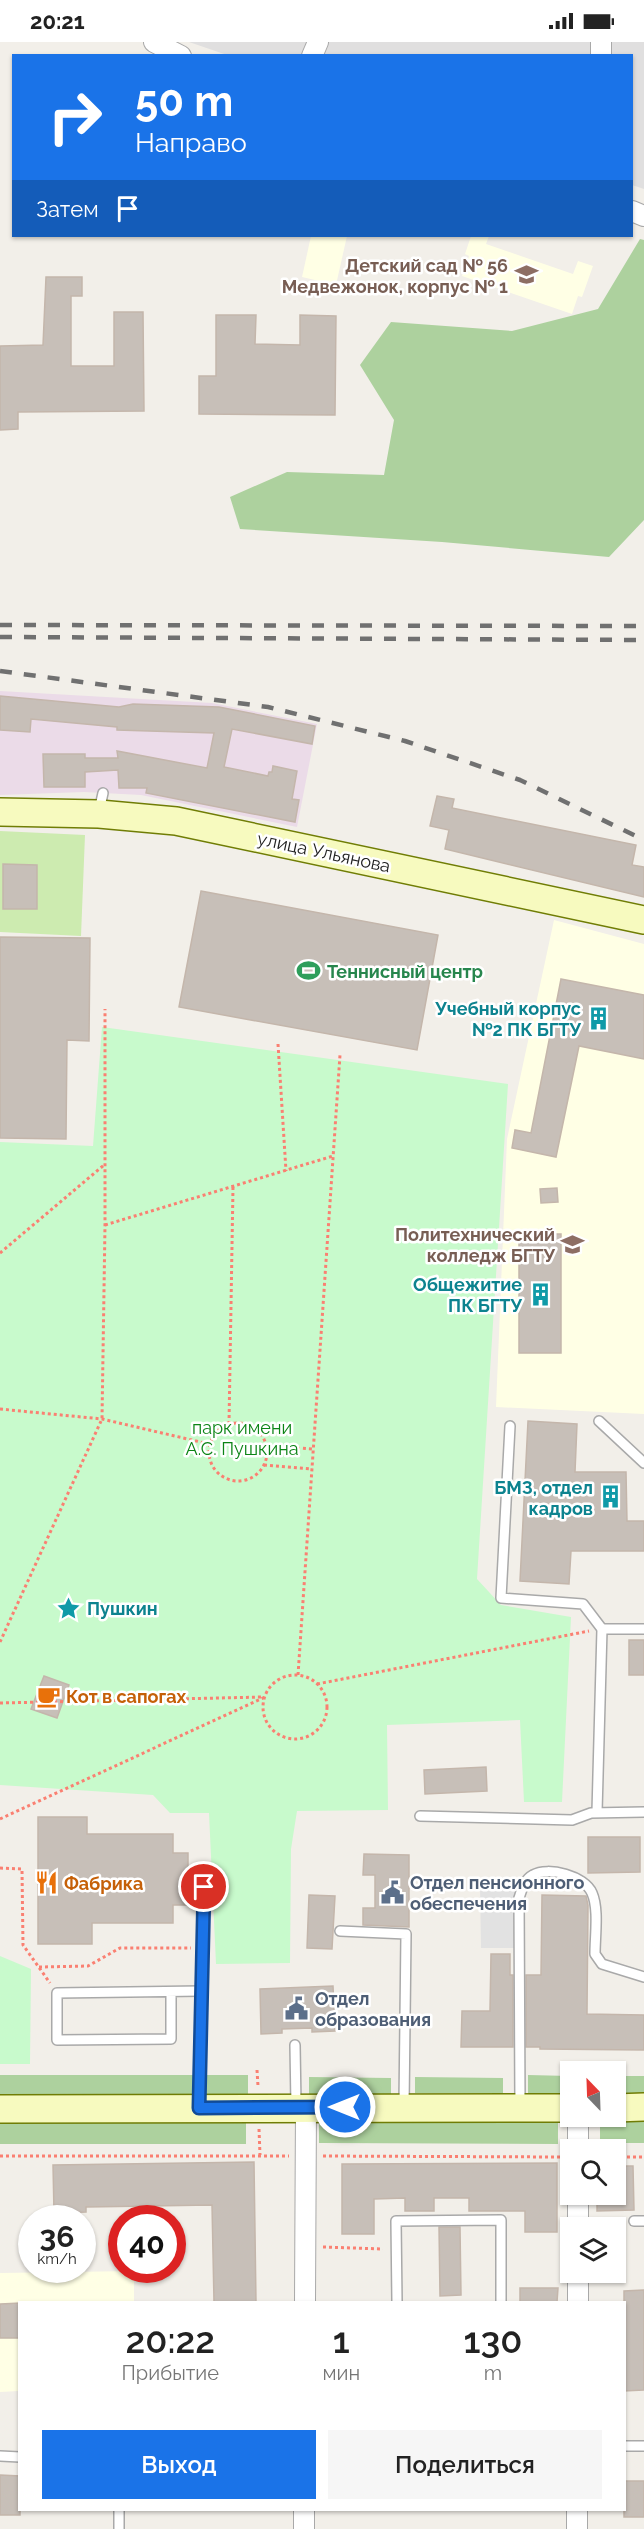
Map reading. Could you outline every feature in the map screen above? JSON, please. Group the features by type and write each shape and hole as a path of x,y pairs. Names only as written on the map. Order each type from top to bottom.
{"main road":[{"name":"улица Ульянова","path":"0,812 101,803 644,920"},
{"path":"0,2109 560,2108"},
{"path":"626,2108 644,2108"}],"street":[{"path":"154,42 177,54"},
{"path":"301,2108 305,2156 305,2301"},
{"path":"578,2283 578,2301"},
{"path":"304,2511 304,2529"},
{"path":"577,2511 577,2529"}],"lane":[{"path":"599,1421 644,1463"},
{"path":"510,1426 501,1598 583,1604 602,1629 597,1812"},
{"path":"602,1629 644,1629"},
{"path":"420,1816 572,1820 597,1812 644,1812"},
{"path":"520,2107 519,1898 526,1880 537,1873 562,1873 570,1875 589,1887 594,1899 597,1960 602,1964 644,1977"},
{"path":"199,2108 204,1887"},
{"path":"340,1931 406,1934 404,2107"},
{"path":"171,1992 171,2039 57,2040 57,1993 201,1991"},
{"path":"296,2045 301,2108"},
{"path":"397,2301 396,2222 501,2220 501,2301"},
{"path":"626,2446 644,2446"},
{"path":"0,2457 18,2457"},
{"path":"118,2529 119,2511"}],"path":[{"path":"0,1642 102,1419 105,1009"},
{"path":"278,1044 286,1171"},
{"path":"298,1675 340,1055"},
{"path":"105,1226 333,1156"},
{"path":"0,1253 105,1165"},
{"path":"230,1424 233,1187"},
{"path":"0,1409 102,1419 209,1444"},
{"path":"230,1424 249,1425 257,1430 267,1446 264,1465 259,1473 242,1482 223,1478 210,1463 209,1444 220,1428 230,1424"},
{"path":"267,1446 314,1449"},
{"path":"264,1465 312,1469"},
{"path":"317,1684 602,1629"},
{"path":"0,1819 264,1697 278,1680 298,1675 317,1684 327,1701 324,1722 317,1730 299,1739 288,1738 270,1727 265,1718 264,1697"},
{"path":"0,1703 264,1697"},
{"path":"0,1868 22,1869 23,1945 57,1993"},
{"path":"39,1967 88,1966 120,1948 202,1948"},
{"path":"0,2156 450,2154 560,2157"},
{"path":"626,2157 644,2157"},
{"path":"305,2247 383,2249"}],"shaded area":[{"path":"189,42 644,42 644,189 633,185 633,54 224,54"},
{"path":"311,237 347,237 336,285 302,277"},
{"name":"Детский сад № 56 Медвежонок, корпус № 1","path":"471,237 489,237 486,244 573,274 578,261 593,266 582,297 578,296 572,314 462,276 469,256 465,254"},
{"path":"0,691 212,703 317,724 297,827 141,795 84,792 0,795"},
{"name":"Политехнический колледж БГТУ","path":"554,920 644,944 644,1414 496,1407 507,1139"},
{"path":"519,1884 520,1948 481,1948 480,1885"},
{"path":"108,2271 108,2283 134,2283 134,2301 18,2301 18,2391 0,2392 0,2273 18,2273 18,2283 96,2283 96,2272"}],"green space":[{"path":"640,239 644,240 644,520 609,557 442,542 240,529 230,497 287,472 384,475 394,420 360,365 391,322 512,331 598,309"},
{"path":"0,831 85,835 81,936 0,932"},
{"name":"парк имени А.С. Пушкина","path":"102,1027 508,1084 477,1579 501,1605 571,1617 562,1802 524,1802 520,1720 387,1725 388,1810 297,1811 291,1849 290,1963 216,1964 209,1813 170,1813 153,1795 0,1785 0,1142 93,1146"},
{"path":"0,1956 31,1969 30,2064 0,2064"},
{"path":"0,2075 248,2075 248,2096 0,2096"},
{"path":"528,2075 560,2076 560,2094 528,2093"},
{"path":"626,2076 644,2076 644,2094 626,2094"},
{"path":"309,2077 391,2078 391,2095 309,2094"},
{"path":"415,2077 503,2078 503,2093 415,2093"},
{"path":"319,2120 558,2121 558,2144 319,2143"},
{"path":"626,2120 644,2120 644,2143 626,2143 626,2139 600,2139 600,2127 626,2127"},
{"path":"0,2122 246,2122 246,2144 0,2144"}],"building":[{"path":"46,277 82,277 82,296 71,296 71,366 114,366 114,312 143,312 144,411 18,412 18,429 0,430 0,346 43,345"},
{"path":"216,315 256,315 255,344 300,345 300,315 336,316 335,415 199,414 199,376 216,376"},
{"path":"0,696 119,707 133,704 219,707 315,726 312,744 232,729 224,767 268,776 273,766 297,771 292,799 299,800 295,822 146,793 147,788 119,788 118,770 85,772 85,787 44,787 43,754 85,754 85,758 118,758 117,751 207,768 214,733 117,730 117,727 31,719 30,732 0,730"},
{"path":"437,796 454,799 452,808 636,845 632,865 644,867 644,897 445,849 449,830 430,826"},
{"path":"3,864 37,865 37,909 3,909"},
{"name":"Теннисный центр","path":"201,891 438,935 417,1050 179,1007"},
{"path":"0,937 90,938 89,1041 67,1040 66,1139 0,1138"},
{"name":"Учебный корпус №2 ПК БГТУ","path":"561,979 644,995 644,1059 579,1046 556,1157 512,1148 515,1130 531,1133"},
{"path":"557,1188 558,1202 541,1203 540,1189"},
{"name":"Общежитие ПК БГТУ","path":"519,1234 561,1234 561,1353 519,1353"},
{"path":"528,1421 577,1424 575,1472 626,1472 627,1521 644,1521 644,1551 571,1551 569,1584 520,1581"},
{"path":"629,1640 644,1640 644,1675 629,1675"},
{"path":"44,1676 69,1685 57,1718 31,1709"},
{"path":"486,1767 487,1791 425,1794 424,1770"},
{"path":"38,1817 87,1817 87,1834 173,1834 173,1853 188,1853 188,1905 173,1905 173,1923 92,1923 92,1944 38,1944"},
{"path":"588,1837 640,1837 640,1872 588,1873"},
{"name":"Отдел пенсионного обеспечения","path":"364,1854 409,1855 409,1927 363,1925 363,1908 375,1908 375,1875 363,1875"},
{"path":"309,1895 335,1896 332,1949 307,1948"},
{"path":"542,1895 586,1896 588,1905 587,2014 644,2015 644,2050 526,2047 526,1975 541,1975"},
{"path":"491,1954 510,1954 510,1975 513,1975 513,2047 461,2047 462,2011 490,2011"},
{"name":"Отдел образования","path":"333,1986 335,2031 312,2032 312,2028 282,2029 282,2033 261,2034 260,1989"},
{"path":"254,2162 256,2301 214,2301 212,2205 96,2207 96,2205 54,2205 53,2165"},
{"path":"557,2163 557,2232 525,2232 525,2211 469,2211 469,2198 434,2198 434,2211 405,2211 405,2198 374,2199 374,2234 342,2234 342,2164"},
{"path":"626,2166 633,2166 634,2210 597,2211 597,2205 626,2205"},
{"path":"439,2227 460,2227 461,2295 440,2296"},
{"path":"520,2288 558,2288 557,2301 520,2301"},
{"path":"644,2290 644,2390 626,2391 624,2291"},
{"path":"18,2303 18,2338 0,2338 0,2304"},
{"path":"0,2475 18,2476 20,2515 0,2515"},
{"path":"626,2481 644,2481 644,2517 624,2517"}],"railway":[{"path":"0,625 644,626"},
{"path":"0,637 644,640"},
{"path":"0,671 268,707 405,741 520,780 644,840"}],"place":[{"name":"Детский сад № 56 Медвежонок, корпус № 1","path":"526,275"},
{"name":"Теннисный центр","path":"309,971"},
{"name":"Учебный корпус №2 ПК БГТУ","path":"599,1018"},
{"name":"Политехнический колледж БГТУ","path":"573,1244"},
{"name":"Общежитие ПК БГТУ","path":"540,1294"},
{"name":"БМЗ, отдел кадров","path":"611,1497"},
{"name":"Пушкин","path":"69,1608"},
{"name":"Кот в сапогах","path":"48,1696"},
{"name":"Фабрика","path":"46,1883"},
{"name":"Отдел пенсионного обеспечения","path":"392,1892"},
{"name":"Отдел образования","path":"297,2008"}],"route":[{"path":"204,1887 199,2108 345,2107"}]}
